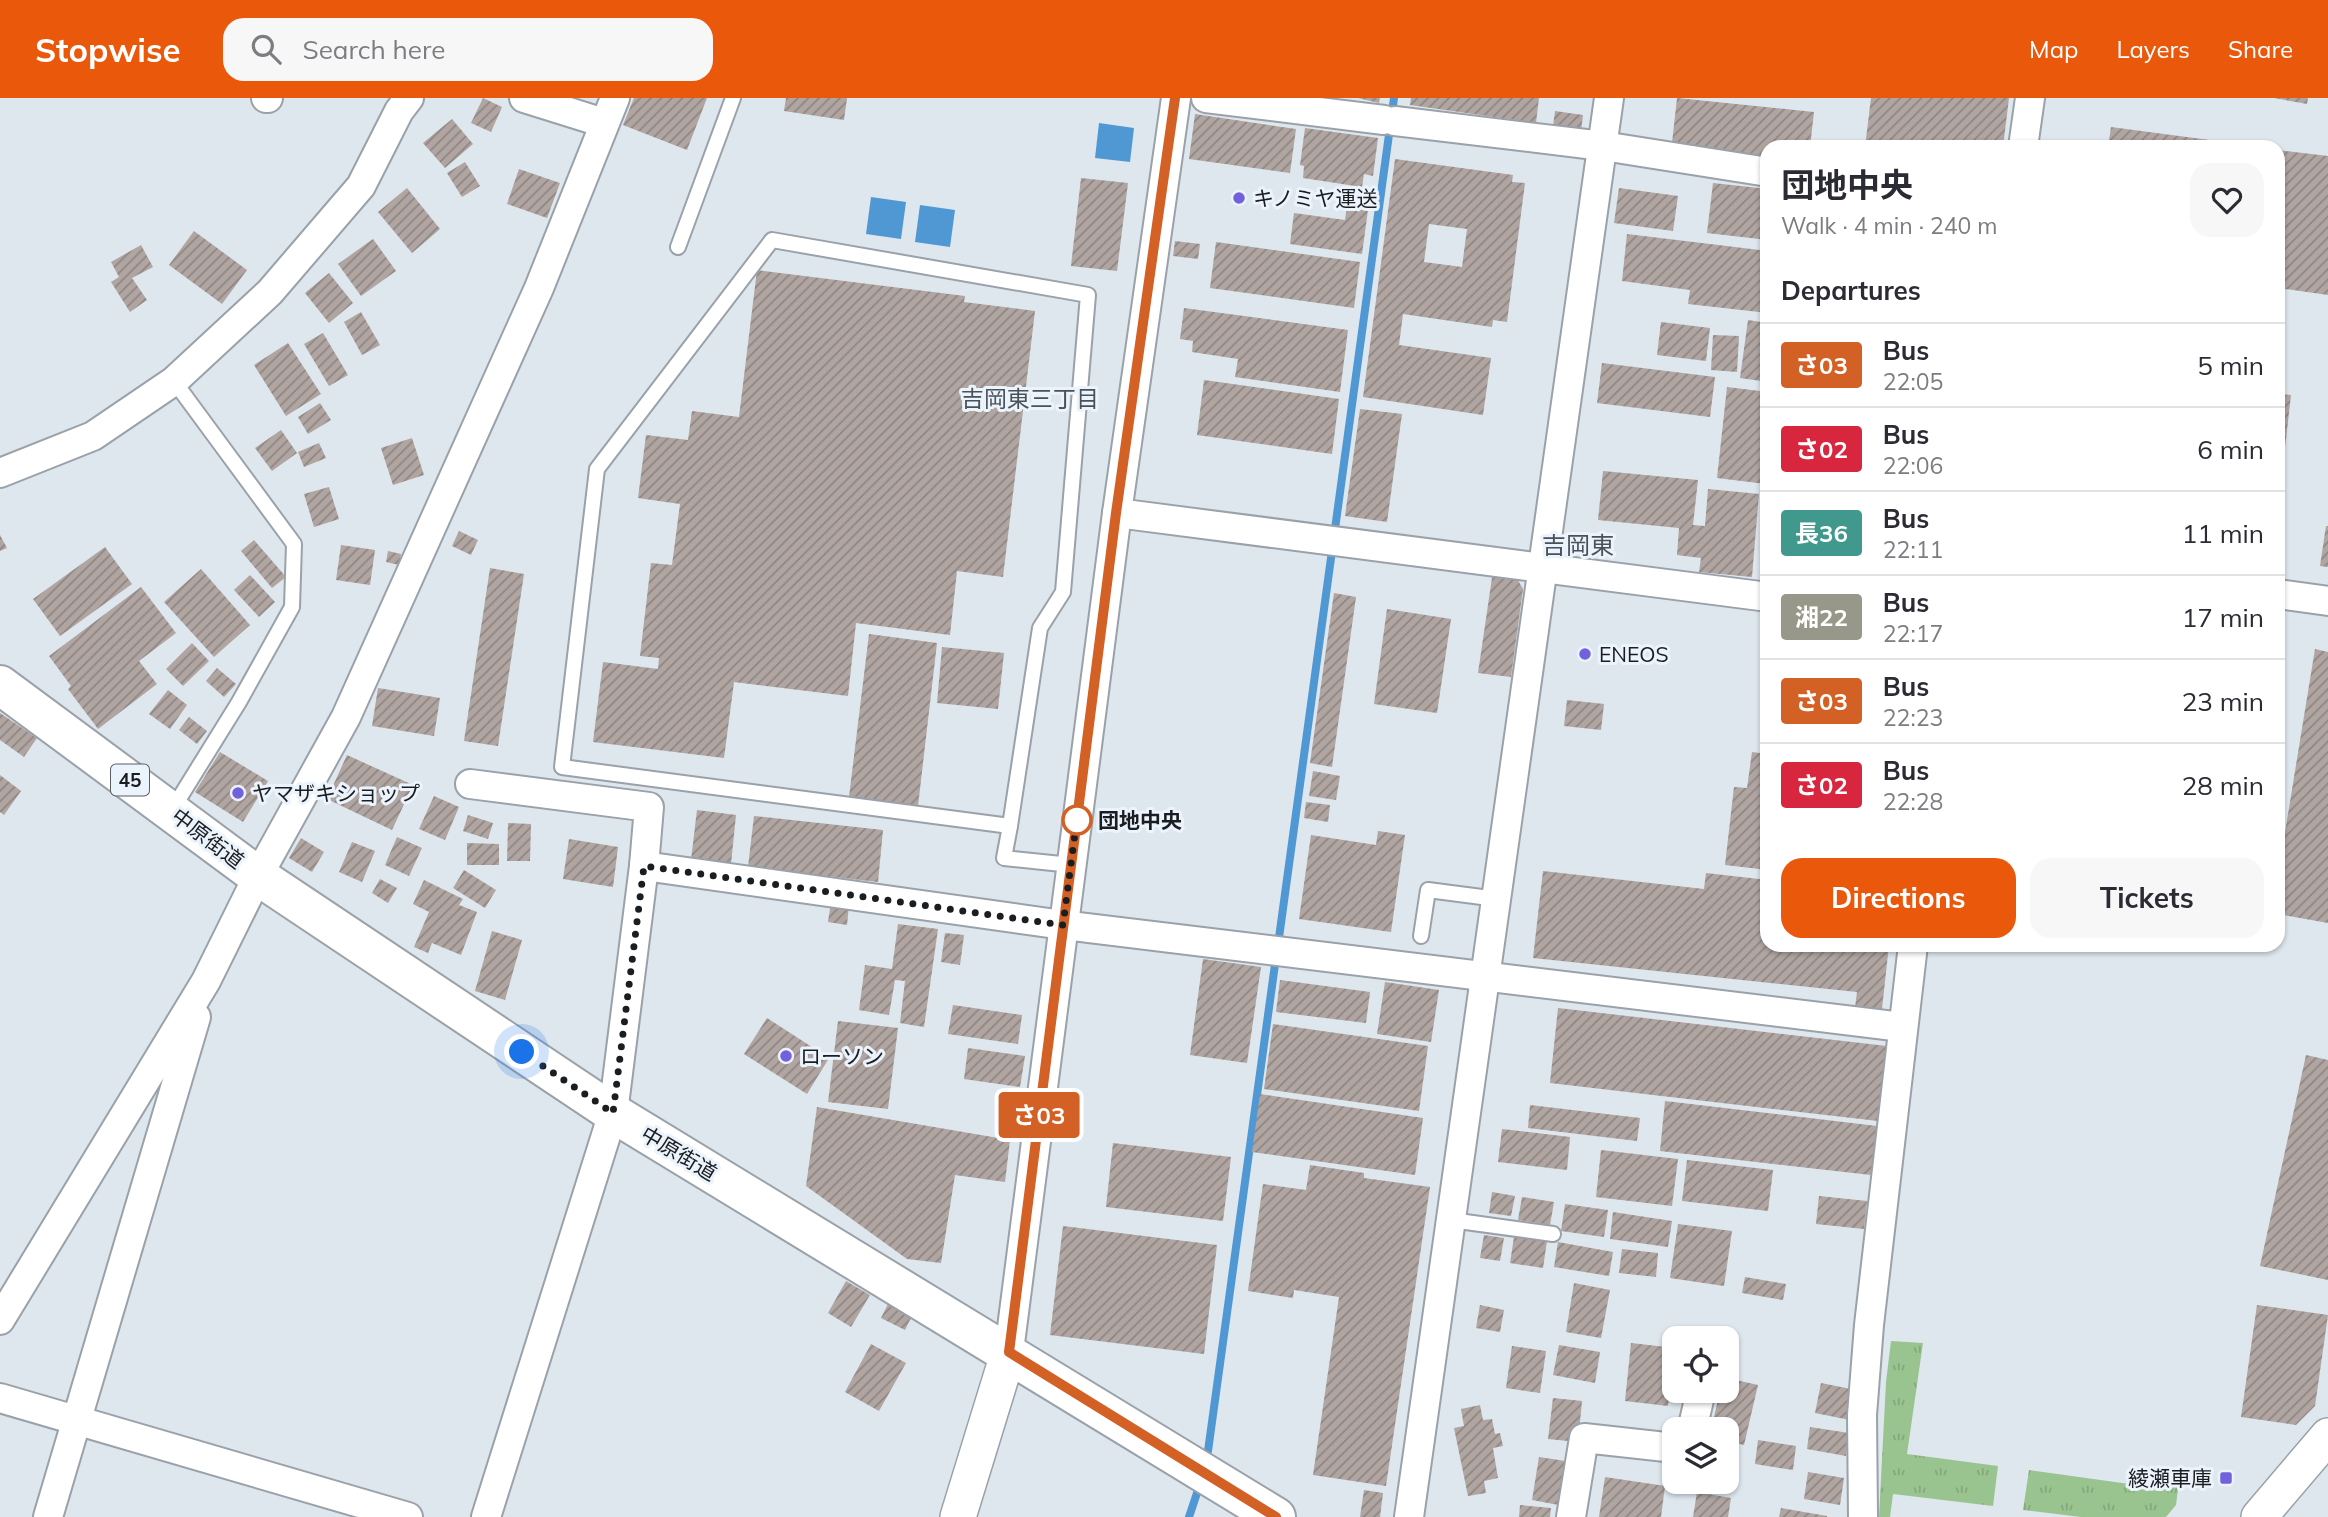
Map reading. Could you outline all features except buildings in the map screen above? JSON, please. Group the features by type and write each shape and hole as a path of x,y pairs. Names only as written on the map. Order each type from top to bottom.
{"main road":[{"name":"中原街道","path":"0,685 258,876 613,1113 1276,1517"}],"street":[{"path":"524,98 604,124"},
{"path":"0,1320 206,981 258,876 346,717 539,288 615,98"},
{"path":"958,1517 1009,1352 1116,513 1176,98"},
{"path":"1206,98 1603,146 1760,171"},
{"path":"1409,1517 1609,98"},
{"path":"2024,140 2030,98"},
{"path":"0,473 93,436 174,381 270,292 361,186 399,102"},
{"path":"1116,513 1760,596"},
{"path":"2285,595 2328,601"},
{"path":"470,784 649,807 613,1113 486,1517"},
{"path":"644,866 1063,925 1902,1027"},
{"path":"1863,1517 1862,1415 1867,1351 1912,952"},
{"path":"48,1517 206,981"},
{"path":"0,1398 408,1517"},
{"path":"2266,1515 2328,1436"},
{"path":"1572,1517 1584,1438 1662,1447"}],"lane":[{"path":"678,247 733,98"},
{"path":"1010,826 562,767 597,469 772,240 1088,295 1063,592 1040,628 1010,826 1004,858 1071,864"},
{"path":"172,811 239,702 292,607 294,544 174,381"},
{"path":"1421,936 1428,890 1497,900"},
{"path":"1451,1220 1553,1234"}],"green space":[{"path":"1891,1341 1923,1343 1907,1454 1998,1466 1993,1506 1893,1494 1890,1517 1879,1517 1886,1382"},
{"path":"2029,1470 2158,1488 2161,1471 2180,1474 2176,1505 2166,1517 2081,1517 2023,1510"}],"water":[{"path":"1099,123 1134,128 1130,162 1095,158"},
{"path":"871,197 906,202 901,239 866,234"},
{"path":"920,205 955,210 950,247 915,242"}],"waterway":[{"path":"1278,945 1394,98"},
{"path":"1208,1451 1276,957"},
{"path":"1189,1517 1197,1493"}],"bus line":[{"name":"さ03","path":"1175,98 1116,513 1009,1352 1276,1517"}],"place":[{"name":"キノミヤ運送","path":"1239,198"},
{"name":"ENEOS","path":"1585,654"},
{"name":"ヤマザキショップ","path":"238,793"},
{"name":"団地中央","path":"1077,820"},
{"name":"ローソン","path":"786,1056"},
{"name":"綾瀬車庫","path":"2226,1478"}],"district":[{"name":"吉岡東三丁目","path":"1030,398"},
{"name":"吉岡東","path":"1578,545"}],"route":[{"path":"522,1052 613,1113 644,866 1063,925 1078,810 1077,820"}]}
